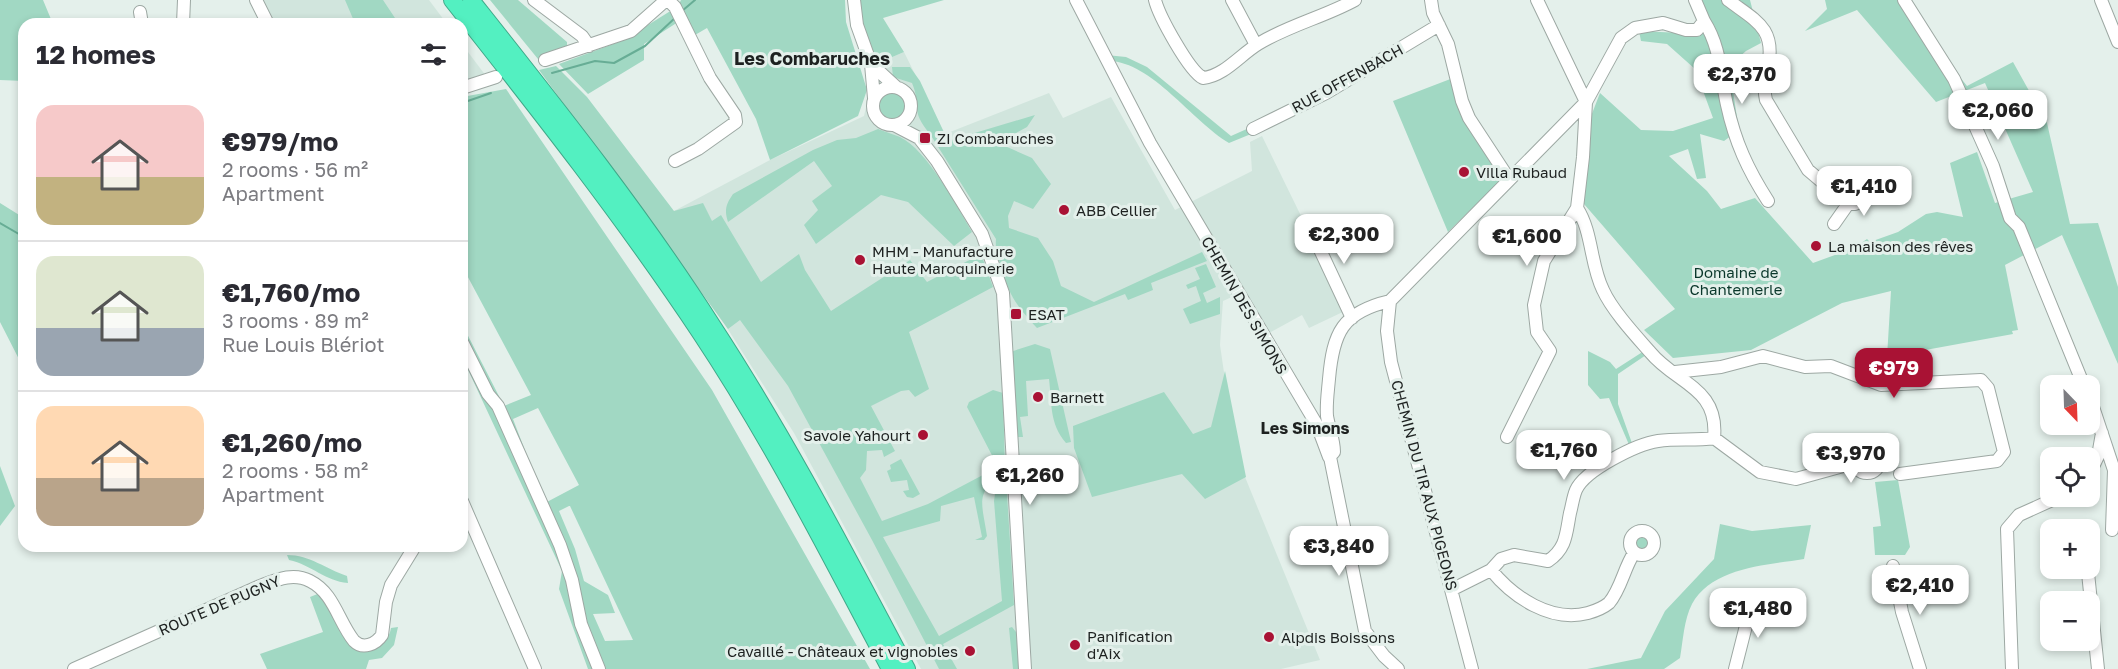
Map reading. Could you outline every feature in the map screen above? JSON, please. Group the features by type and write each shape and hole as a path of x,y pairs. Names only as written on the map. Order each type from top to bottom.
{"highway":[{"path":"452,0 466,18"},
{"path":"471,0 610,179 711,323 779,432 907,669"},
{"path":"468,20 598,187 702,336 799,498 890,669"}],"street":[{"path":"183,18 184,0"},
{"path":"256,0 265,18"},
{"path":"534,0 582,36 588,46"},
{"path":"854,0 857,25 871,64 873,108 877,118 919,138"},
{"name":"CHEMIN DES SIMONS","path":"1076,0 1144,133 1317,425 1327,455 1330,457"},
{"path":"1155,0 1189,65 1203,78 1220,72 1256,45 1284,30 1350,2"},
{"path":"1232,0 1256,45"},
{"path":"1431,0 1438,25 1448,44 1462,101 1469,118 1509,180"},
{"path":"1507,437 1550,351 1537,332 1534,305 1537,283 1555,240 1577,208 1583,157 1586,102 1538,0"},
{"path":"1695,0 1717,47 1726,103 1746,166 1768,201"},
{"path":"1728,0 1768,33 1771,51 1763,90 1775,116 1808,171 1848,204 1855,204 1870,196"},
{"path":"1904,0 1951,77 1993,166 2010,218 2019,227 2062,338 2079,375"},
{"path":"2094,0 2111,25"},
{"path":"2101,0 2118,42"},
{"path":"545,60 631,31 673,6 710,78 735,115 736,122 698,149 675,161"},
{"path":"1398,669 1384,656 1365,631 1330,457 1334,448 1327,409 1331,348 1338,334 1352,318 1372,305 1389,305 1586,102 1621,38 1635,28 1663,23 1692,31 1697,30 1704,21"},
{"name":"RUE OFFENBACH","path":"1253,129 1326,93 1438,25"},
{"path":"569,26 575,50"},
{"path":"871,64 908,97 911,106 908,116 894,125"},
{"path":"468,86 496,77"},
{"path":"874,98 881,90 896,87"},
{"path":"908,116 919,138 982,234 1003,293 1025,669"},
{"path":"1834,224 1848,204"},
{"path":"1577,208 1585,220 1602,289 1608,301 1661,365 1675,372 1708,403 1714,414 1714,438"},
{"path":"1308,224 1352,318"},
{"name":"CHEMIN DU TIR AUX PIGEONS","path":"1389,305 1387,331 1391,362 1455,585 1472,669"},
{"path":"468,354 488,394 498,406 560,545 572,580 582,624 599,669"},
{"path":"1675,372 1721,367 1763,356 1805,366 1831,366 1881,385 1981,380 1988,388 2004,452 1997,461 1900,474"},
{"path":"2099,447 2101,426"},
{"path":"2101,426 2114,470 2112,530"},
{"path":"1455,585 1491,570 1501,559 1514,555 1548,561 1558,554 1567,535 1576,490 1582,480 1595,470 1651,442 1714,438 1760,472 1796,478 1854,463"},
{"path":"2012,669 2007,529 2019,515 2040,506"},
{"path":"468,518 535,669"},
{"name":"ROUTE DE PUGNY","path":"74,669 260,586 286,577 308,580 318,586 334,605 354,641 362,645 371,644 382,635 386,602 391,585 411,552"},
{"path":"1491,570 1499,579 1551,614 1572,616 1599,609 1608,603 1634,553"},
{"path":"1893,566 1902,612 1920,669"},
{"path":"2089,579 2098,669"},
{"path":"1735,669 1752,602"}],"shaded area":[{"path":"260,0 429,0 442,18 268,18"},
{"path":"468,52 486,76 468,82"},
{"path":"904,52 945,134 1049,93 1063,118 1111,97 1175,210 1252,171 1250,142 1262,136 1347,310 1309,328 1302,315 1260,338 1234,296 1223,301 1220,345 1236,455 1320,660 1281,669 921,669 794,433 664,229 674,211 770,160 864,116 876,64"}],"green space":[{"path":"0,0 43,0 50,18 18,18 18,81 0,80"},
{"path":"345,0 383,0 395,18 353,18"},
{"path":"490,0 518,0 567,42 567,48 538,59"},
{"path":"681,0 845,0 846,22 867,90 858,116 770,160 756,119 707,28 695,35 679,4"},
{"path":"860,0 944,0 883,18 904,52 876,64 864,33"},
{"name":"Domaine de Chantemerle","path":"1698,0 1750,0 1761,43 1746,51 1729,66 1739,130 1724,141 1700,134 1706,178 1697,179 1688,149 1669,156 1707,191 1721,209 1755,198 1813,263 1854,248 1867,239 1870,242 1898,232 1926,214 1937,212 1963,217 1950,163 1977,152 1995,203 2033,192 1985,83 1936,102 1857,10 1805,31 1827,9 1825,0 1899,0 1967,86 2013,62 2047,123 2070,224 2098,223 2118,287 2118,364 2062,235 2005,265 2018,330 2012,331 2013,334 1887,357 1891,291 1842,303 1751,350 1673,358 1644,330 1675,309 1584,204 1588,124 1600,93 1641,130 1673,131 1713,118 1695,69 1667,44 1641,41 1639,31 1703,34"},
{"path":"672,10 678,22 644,44 644,60 588,94 559,64 624,40"},
{"path":"1106,55 1126,57 1147,67 1231,136 1249,128 1251,134 1229,143 1141,71 1125,64 1109,61"},
{"path":"556,66 587,97 674,211 703,203 712,221 721,215 761,282 799,254 805,270 831,311 910,260 927,282 981,254 993,287 909,332 929,389 915,397 909,390 901,391 871,406 895,451 884,457 882,450 867,451 866,470 860,478 882,521 928,504 998,467 967,407 969,402 993,390 1003,393 1005,471 984,492 982,506 987,536 984,540 975,540 982,537 974,497 941,506 940,521 883,537 939,636 1002,601 994,501 995,494 1000,491 1007,494 1014,605 943,644 957,669 939,669 788,386 740,320 728,329 539,70"},
{"path":"892,67 910,67 920,81 948,141 1035,115 1027,127 998,143 1032,158 1051,184 1033,209 1014,201 1008,216 1009,228 1038,238 1053,261 1061,286 1094,302 1202,252 1207,261 1151,283 1153,290 1128,300 1125,294 1037,328 1019,307 1011,293 998,256 996,239 920,119 912,83 893,77"},
{"path":"1453,78 1467,120 1501,180 1448,232 1393,101"},
{"path":"506,89 712,390 870,669 588,669 559,589 562,571 468,370 468,336 504,406 531,395 468,277 468,96","holes":["538,408 579,485 545,503 513,419","570,506 633,640 605,641 593,614 615,613 608,595 584,581 575,549 559,511"]},
{"path":"892,91 903,95 907,106 903,117 892,121 881,117 877,106 881,95"},
{"path":"878,129 900,137 921,154 931,166 972,232 954,246 908,202 881,195 816,244 804,225 818,210 812,201 832,186 814,161 728,222 726,207 733,194 813,150 837,140 856,138"},
{"path":"0,203 18,214 18,357 0,322"},
{"path":"1206,264 1216,287 1203,293 1207,303 1220,297 1220,314 1190,324 1183,309 1201,301 1196,286 1188,289 1186,285 1200,279 1195,268"},
{"path":"1035,344 1050,349 1071,442 1066,443 1054,420 1049,379 1026,381 1028,416 1020,417 1023,437 1013,437 1007,353"},
{"path":"1588,351 1610,362 1616,369 1644,351 1646,355 1618,374 1618,404 1633,446 1630,447 1609,398 1600,399 1588,385"},
{"path":"1225,371 1246,477 1205,499 1182,474 1092,497 1074,448 1073,426 1164,392 1193,434 1211,427"},
{"path":"1866,452 1872,455 1875,461 1872,467 1866,470 1860,467 1857,461 1860,455"},
{"path":"901,459 920,494 913,498 907,497 903,491 909,490 907,480 891,482 887,471 891,469 890,465"},
{"path":"0,466 15,506 0,526"},
{"path":"1898,480 1910,547 1905,555 1875,555 1873,527 1881,526 1875,482"},
{"path":"1720,524 1752,531 1811,525 1804,559 1742,570 1713,582 1701,592 1687,616 1680,658 1664,669 1587,669 1641,658 1665,611 1714,559"},
{"path":"1643,533 1649,536 1652,542 1649,548 1643,551 1637,548 1634,542 1637,536"},
{"path":"287,555 311,560 347,576 348,583 332,579 305,565 289,560"},
{"path":"320,593 354,649 383,643 391,628 398,627 394,645 382,658 369,660 366,669 267,669 260,654 323,632 310,597"},
{"path":"1012,627 1016,632 1020,669 1013,669 1009,628"}],"waterway":[{"path":"682,11 695,0"},
{"path":"552,73 595,61 614,63 645,46 676,17"},
{"path":"468,101 491,93"},
{"path":"0,223 18,234"}],"place":[{"name":"ZI Combaruches","path":"925,138"},
{"name":"Villa Rubaud","path":"1464,172"},
{"name":"ABB Cellier","path":"1064,210"},
{"name":"La maison des rêves","path":"1816,246"},
{"name":"MHM - Manufacture Haute Maroquinerie","path":"860,260"},
{"name":"ESAT","path":"1016,314"},
{"name":"Barnett","path":"1038,397"},
{"name":"Savoie Yahourt","path":"923,435"},
{"name":"Alpdis Boissons","path":"1269,637"},
{"name":"Panification d'Aix","path":"1075,645"},
{"name":"Cavaillé - Châteaux et vignobles","path":"970,651"}],"district":[{"name":"Les Combaruches","path":"812,58"},
{"name":"Les Simons","path":"1305,428"}]}
